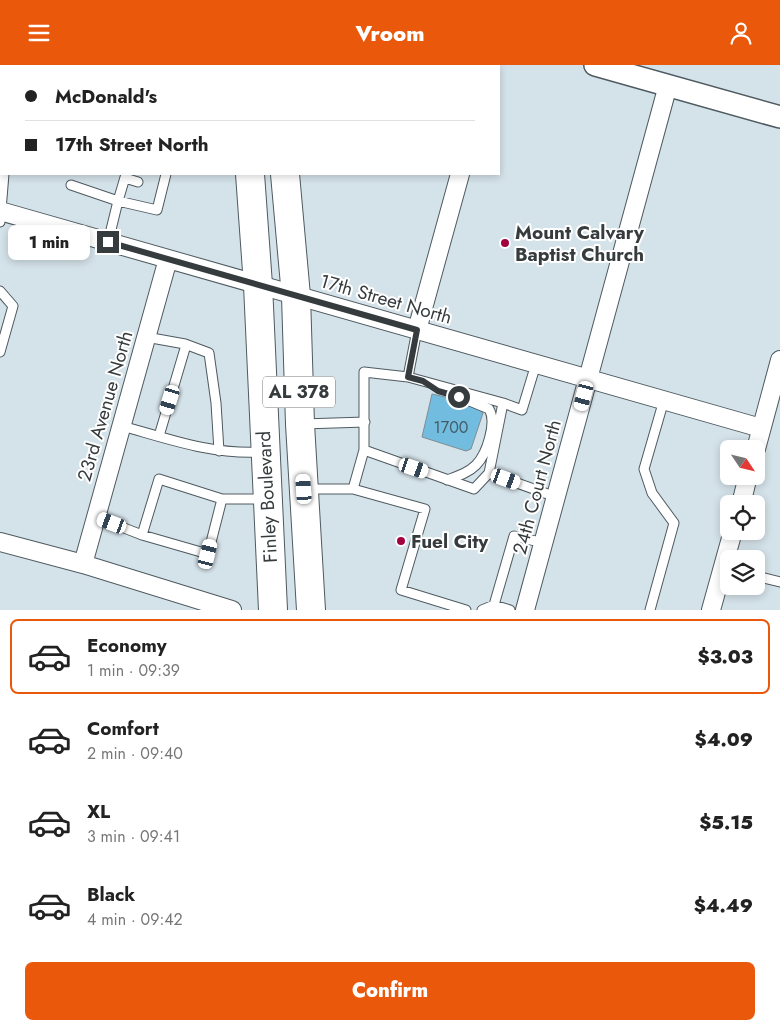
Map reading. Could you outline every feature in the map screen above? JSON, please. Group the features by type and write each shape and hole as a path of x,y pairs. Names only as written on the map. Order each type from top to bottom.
{"main road":[{"name":"Finley Boulevard","path":"250,175 258,285 273,610"},
{"name":"Finley Boulevard","path":"285,175 296,296 300,424 311,610"}],"street":[{"path":"595,65 780,117"},
{"name":"24th Court North","path":"525,610 668,85"},
{"path":"417,330 460,175"},
{"name":"17th Street North","path":"1,215 108,242 761,428"},
{"name":"23rd Avenue North","path":"83,564 168,259"},
{"path":"758,440 780,360"},
{"path":"0,542 83,564 232,610"},
{"path":"711,610 720,585"}],"lane":[{"path":"1,215 5,175"},
{"path":"71,185 118,201 157,210 158,188 164,175"},
{"path":"108,242 125,176 138,182"},
{"path":"0,291 13,306 0,351"},
{"path":"408,377 417,330"},
{"path":"146,337 186,345 209,353 216,403 219,451"},
{"path":"159,436 186,345"},
{"path":"353,489 364,450 364,372 408,377 522,410 536,364"},
{"path":"423,381 438,391 480,404 489,409 493,417 483,455 478,463 465,473 447,480"},
{"path":"650,610 674,523 652,493 644,469 664,400"},
{"path":"364,450 474,489 489,473 503,403"},
{"path":"300,424 365,422"},
{"path":"122,426 219,451 234,453 265,452"},
{"path":"489,473 556,497"},
{"path":"142,535 159,479 222,499 267,499"},
{"path":"304,489 353,489 425,509 401,590 466,610"},
{"path":"96,517 142,535 208,554 222,499"},
{"path":"494,605 514,536 544,543"},
{"path":"765,578 780,582"},
{"path":"482,610 494,605 510,610"}],"building":[{"path":"432,394 471,403 483,413 471,449 466,451 422,437"}],"place":[{"name":"Mount Calvary Baptist Church","path":"505,243"},
{"name":"Fuel City","path":"401,541"}],"route":[{"path":"108,242 417,330 408,377 423,381 438,391 459,397"}]}
